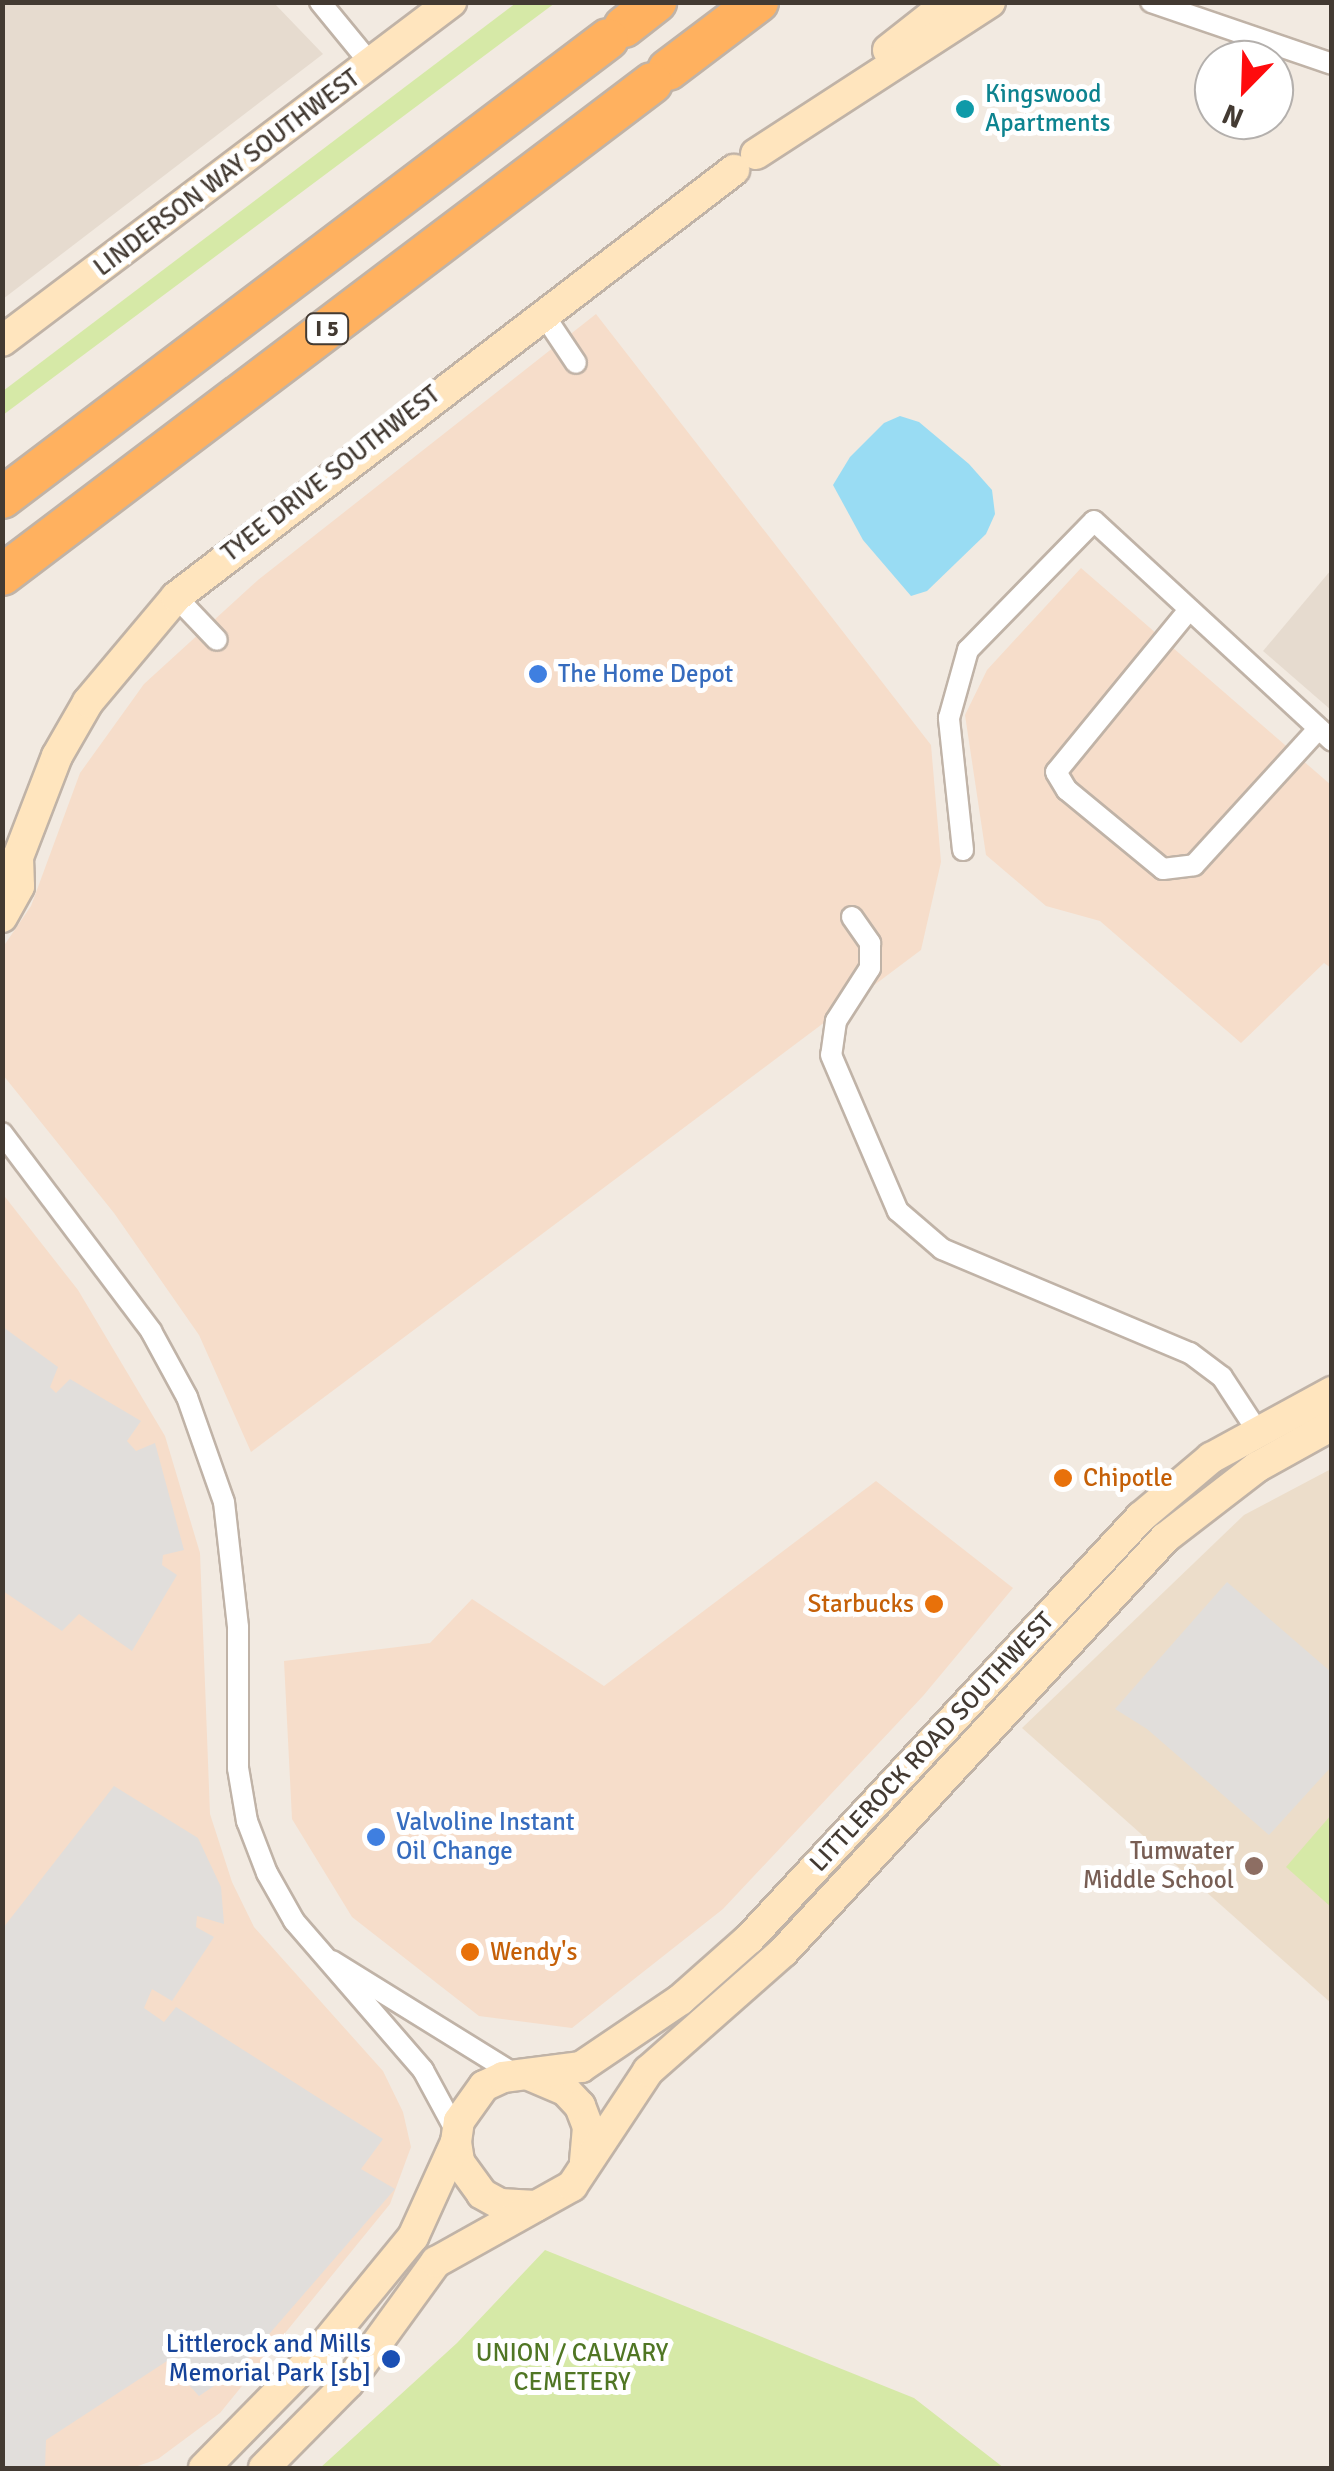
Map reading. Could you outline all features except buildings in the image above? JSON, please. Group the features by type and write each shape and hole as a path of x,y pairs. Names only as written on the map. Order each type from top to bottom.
{"highway":[{"name":"I 5","path":"2,498 656,2"},
{"name":"I 5","path":"2,575 758,2"}],"main road":[{"name":"LINDERSON WAY SOUTHWEST","path":"2,342 451,2"},
{"path":"949,2 756,154 990,2"},
{"name":"TYEE DRIVE SOUTHWEST","path":"2,918 19,886 10,866 57,756 88,702 176,597 542,312 734,170"},
{"name":"LITTLEROCK ROAD SOUTHWEST","path":"204,2468 296,2376 389,2269 428,2211 476,2094 520,2075 581,2067 604,2056 718,1968 1142,1517 1256,1429 1332,1392"},
{"name":"LITTLEROCK ROAD SOUTHWEST","path":"264,2468 348,2382 436,2262 558,2198 583,2170 648,2071 783,1952 1165,1538 1257,1467 1332,1425"},
{"path":"520,2075 556,2084 580,2106 588,2127 583,2170"},
{"path":"456,2137 464,2171 482,2194 520,2208 540,2206"}],"street":[{"path":"320,2 371,64"},
{"path":"1152,2 1332,64"},
{"path":"542,312 576,363"},
{"path":"963,850 949,718 968,650 1094,521 1324,735 1194,865 1163,869 1067,790 1056,772 1188,612"},
{"path":"176,597 216,640"},
{"path":"852,917 870,943 870,968 836,1021 831,1055 898,1211 942,1249 1190,1353 1222,1377 1256,1429"},
{"path":"2,1133 151,1331 188,1396 224,1502 233,1564 238,1768 247,1820 294,1921 423,2070 456,2137"},
{"path":"332,1961 520,2075"}],"shaded area":[{"path":"3,3 274,3 323,54 3,299"},
{"path":"596,314 931,745 941,862 921,950 251,1452 199,1335 114,1213 3,1075 3,947 31,906 80,773 144,684 258,580"},
{"path":"1081,568 1331,785 1331,968 1324,963 1241,1043 1100,921 1046,906 986,855 965,715 987,670"},
{"path":"1331,570 1331,710 1263,651"},
{"path":"2,1193 78,1290 165,1436 200,1553 210,1814 232,1882 254,1927 383,2071 403,2112 411,2147 390,2204 220,2413 158,2459 132,2468 3,2468"},
{"path":"3,1327 58,1367 50,1387 56,1393 70,1379 141,1421 127,1441 136,1451 155,1443 184,1550 163,1555 162,1565 177,1575 132,1651 79,1614 62,1631 3,1591"},
{"name":"Tumwater Middle School","path":"1331,1469 1331,2003 1022,1728 1244,1515"},
{"path":"876,1481 1013,1588 923,1696 723,1909 572,2028 479,2016 352,1917 292,1819 284,1661 430,1643 472,1599 604,1686"},
{"path":"1227,1582 1331,1672 1331,1767 1269,1835 1147,1729 1115,1709"},
{"path":"114,1786 198,1838 221,1887 224,1924 197,1916 196,1927 214,1937 172,2001 152,1989 144,2008 164,2022 176,2007 383,2139 361,2169 395,2189 238,2370 199,2396 167,2361 46,2440 45,2468 3,2468 3,1928"}],"green space":[{"path":"516,3 555,3 3,415 3,391"},
{"path":"1331,1815 1331,1907 1286,1867"},
{"name":"UNION / CALVARY CEMETERY","path":"545,2250 914,2398 1004,2468 320,2468 457,2343"}],"water":[{"path":"900,416 919,422 969,464 992,490 995,514 986,534 927,591 911,596 863,540 833,485 850,457 884,423"}],"place":[{"name":"Kingswood Apartments","path":"965,109"},
{"name":"The Home Depot","path":"538,674"},
{"name":"Chipotle","path":"1063,1478"},
{"name":"Starbucks","path":"934,1604"},
{"name":"Valvoline Instant Oil Change","path":"376,1837"},
{"name":"Tumwater Middle School","path":"1254,1866"},
{"name":"Wendy's","path":"470,1952"},
{"name":"Littlerock and Mills Memorial Park [sb]","path":"391,2359"}]}
